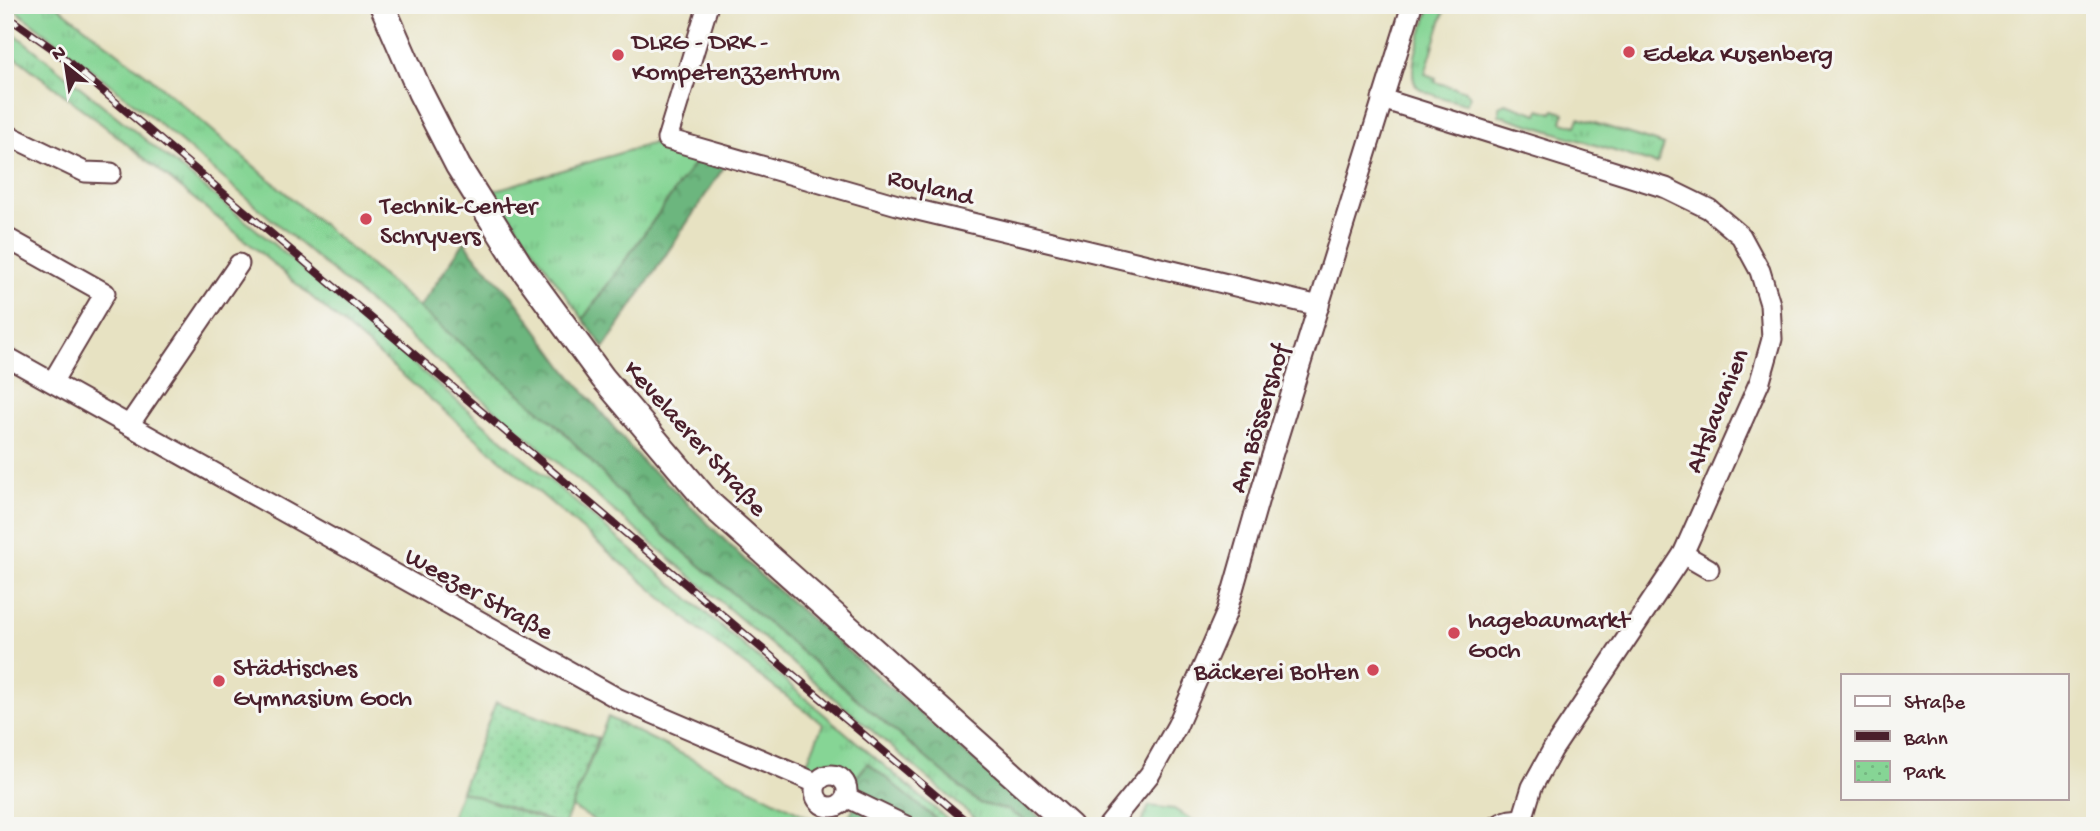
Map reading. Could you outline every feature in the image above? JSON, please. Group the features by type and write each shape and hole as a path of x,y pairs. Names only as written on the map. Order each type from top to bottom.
{"main road":[{"name":"Kevelaerer Straße","path":"382,5 420,92 458,166 520,265 603,379 708,502 1070,826"}],"street":[{"name":"Royland","path":"708,5 667,139 901,205 1319,306"},
{"name":"Am Bössershof","path":"1108,826 1150,774 1170,738 1226,614 1412,5"},
{"name":"Altslavanien","path":"1382,99 1666,188 1709,209 1741,236 1760,271 1770,304 1772,339 1760,381 1683,554 1553,748 1532,787 1526,823"},
{"path":"5,140 12,137 85,172 111,173"},
{"path":"5,237 105,293 53,382"},
{"path":"129,425 239,264"},
{"name":"Weezer Straße","path":"5,356 617,698 816,783 814,795 821,804 838,806 846,797 906,826"},
{"path":"1683,554 1709,569"},
{"path":"1497,826 1507,819 1526,823"}],"green space":[{"path":"9,5 56,5 151,78 559,427 642,516 979,803 1007,810 1035,826 984,826 149,115"},
{"path":"1431,5 1446,5 1425,74 1436,78 1435,82 1466,91 1470,96 1466,104 1430,94 1414,82 1414,61"},
{"path":"5,26 258,231 955,826 944,826 868,764 855,779 838,768 818,772 806,765 823,724 705,635 257,250 5,49"},
{"path":"1505,103 1538,114 1540,109 1552,113 1554,110 1564,113 1562,122 1576,126 1579,118 1664,145 1656,164 1499,115 1499,106"},
{"path":"667,139 704,150 583,319 492,191"},
{"path":"704,150 730,158 604,348 583,319"},
{"path":"465,241 473,254 513,297 566,370 644,464 664,480 760,575 1050,826 1035,826 1007,810 979,803 642,516 559,427 419,308"},
{"path":"496,702 598,738 564,826 461,791"},
{"path":"608,717 826,826 604,826 572,807"},
{"path":"868,763 944,826 842,826 857,799 855,779"},
{"path":"461,791 561,826 448,826"},
{"path":"1149,806 1174,809 1201,826 1140,826"}],"railway":[{"path":"5,15 53,49 972,826"}],"place":[{"name":"Edeka Kusenberg","path":"1629,52"},
{"name":"DLRG - DRK - Kompetenzzentrum","path":"618,55"},
{"name":"Technik-Center Schryvers","path":"366,219"},
{"name":"hagebaumarkt Goch","path":"1454,633"},
{"name":"Bäckerei Bolten","path":"1373,670"},
{"name":"Städtisches Gymnasium Goch","path":"219,681"}]}
